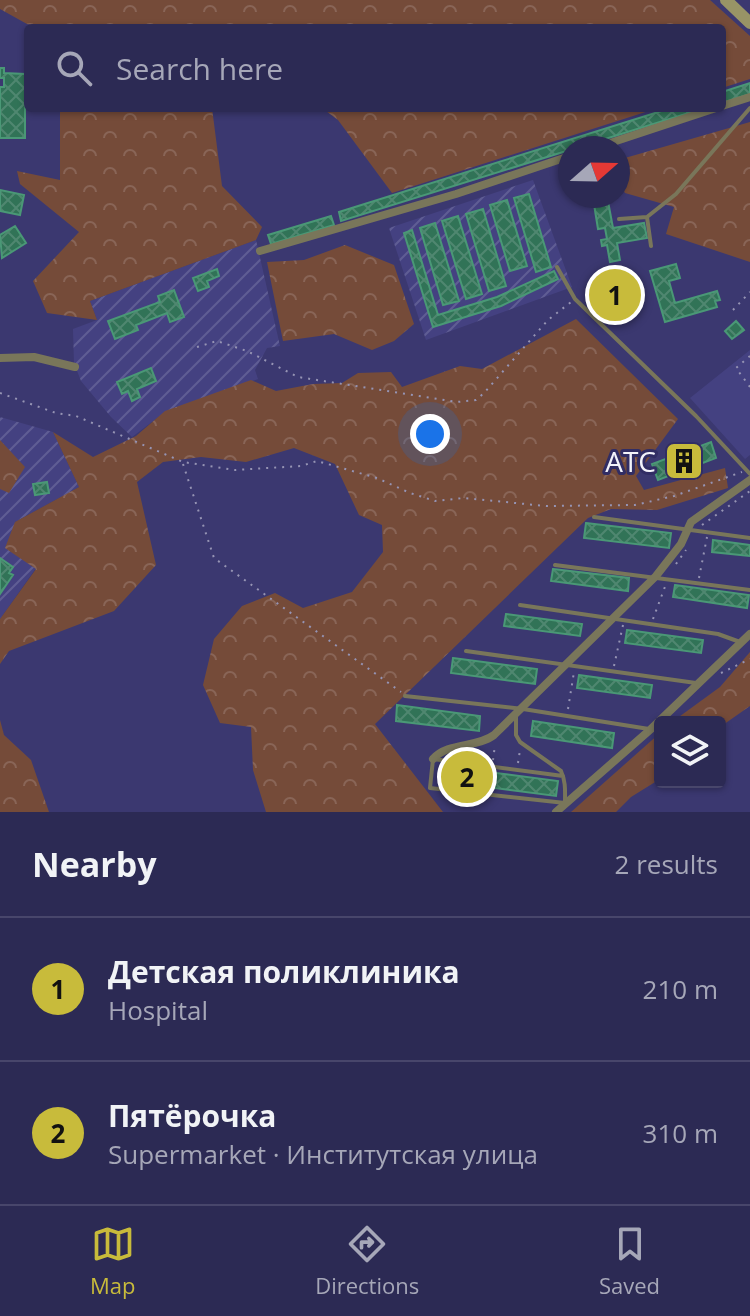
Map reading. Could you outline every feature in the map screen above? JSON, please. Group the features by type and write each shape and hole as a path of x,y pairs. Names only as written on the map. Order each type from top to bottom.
{"street":[{"path":"726,0 750,23"},
{"path":"726,105 750,97"},
{"path":"630,136 704,112"},
{"path":"260,251 442,199 558,160"},
{"path":"0,358 34,357 75,367"},
{"path":"433,759 442,752 490,739 570,666 612,618 656,576 677,550 695,518 749,474"},
{"path":"556,812 651,729 750,634"}],"lane":[{"path":"619,219 647,217 676,194 750,108"},
{"path":"647,217 651,246"},
{"path":"557,267 575,299 696,416 749,474"},
{"path":"594,517 750,538"},
{"path":"555,565 750,590"},
{"path":"520,605 718,634 740,642"},
{"path":"466,651 698,683"},
{"path":"405,696 651,729"},
{"path":"521,710 516,735 526,749 555,765 563,776 565,803 430,788 433,759 563,776"}],"path":[{"path":"733,310 750,292"},
{"path":"197,347 217,341 247,351 298,377 457,402 476,400 548,320 575,299"},
{"path":"750,356 736,368 750,387"},
{"path":"0,393 56,413 76,416 183,462 235,470 301,466 317,461 377,478 435,501 464,498 546,506 635,505 749,474"},
{"path":"183,462 214,558 405,696"},
{"path":"698,583 708,532"},
{"path":"652,624 668,578"},
{"path":"613,672 624,620"},
{"path":"698,683 750,659"},
{"path":"567,716 570,666"},
{"path":"492,767 495,745"},
{"path":"517,770 520,749"}],"shaded area":[{"path":"533,180 572,287 426,340 389,228"},
{"path":"256,240 280,346 267,348 255,370 258,379 165,412 132,437 81,381 74,363 73,329 97,320 90,301"},
{"path":"750,350 750,455 745,459 690,398"},
{"path":"0,417 53,432 79,487 15,522 36,568 0,619"}],"green space":[{"path":"0,0 710,0 750,36 750,79 726,87 726,24 27,24 0,9"},
{"path":"60,112 213,112 222,186 262,227 256,240 90,301 97,320 47,313 33,281 79,232 20,184 17,171 60,180"},
{"path":"327,112 645,112 570,136 558,136 558,140 392,193 338,120"},
{"path":"750,122 750,262 666,234 674,207 630,194 630,157"},
{"path":"345,245 394,265 414,324 394,341 372,350 334,334 283,341 267,262 304,260"},
{"path":"576,319 678,419 636,476 644,490 725,468 728,488 657,510 611,509 588,518 375,724 443,812 266,812 253,770 251,727 220,723 203,685 214,639 242,606 275,593 303,608 352,592 383,552 382,525 359,515 335,464 294,448 246,462 201,457 163,462 137,482 156,565 114,611 9,651 0,664 0,619 36,569 5,548 15,522 79,487 53,432 93,457 136,436 165,411 251,380 276,391 313,384 342,383 358,373 391,372 402,387 460,366 482,369"},
{"path":"0,440 25,467 9,493 0,489"},
{"path":"750,652 750,706 726,723 726,716 680,716 720,687"},
{"path":"0,720 4,735 31,760 49,812 0,812"},
{"path":"654,738 654,783 631,797 616,812 571,812"}],"building":[{"path":"0,68 4,68 4,73 24,74 25,138 0,138 0,87 4,87 4,78 0,78"},
{"path":"750,83 750,94 726,102 726,91"},
{"path":"658,112 692,112 615,136 582,136"},
{"path":"558,143 558,154 341,221 339,212"},
{"path":"0,190 24,195 20,215 0,211"},
{"path":"529,194 551,267 536,272 514,198"},
{"path":"507,200 527,266 510,271 490,205"},
{"path":"595,208 609,208 613,228 644,223 647,238 617,243 620,260 610,262 607,245 602,246 601,240 607,239 605,228 598,229"},
{"path":"483,209 506,286 489,291 466,214"},
{"path":"331,216 334,225 271,244 268,235"},
{"path":"458,216 482,294 466,299 442,221"},
{"path":"435,223 459,301 443,305 420,228"},
{"path":"15,226 26,243 2,258 0,235"},
{"path":"412,230 438,315 497,297 554,271 558,279 501,306 433,327 404,233"},
{"path":"676,264 680,278 669,281 675,303 717,291 720,300 715,301 717,307 665,322 650,271"},
{"path":"217,269 219,276 207,281 209,287 198,291 193,278"},
{"path":"619,281 626,305 612,310 604,285"},
{"path":"174,290 184,317 170,322 167,313 136,325 138,330 115,339 108,321 160,302 158,296"},
{"path":"736,321 744,330 732,339 725,331"},
{"path":"151,368 156,381 137,389 140,397 132,401 128,391 122,394 117,382"},
{"name":"АТС","path":"711,442 716,458 658,480 652,464"},
{"path":"47,482 49,493 35,495 33,484"},
{"path":"586,523 671,533 669,548 584,538"},
{"path":"713,540 750,545 750,556 712,552"},
{"path":"0,558 13,567 9,573 13,575 0,594"},
{"path":"553,569 629,578 628,591 551,581"},
{"path":"675,585 749,595 747,608 673,597"},
{"path":"506,614 582,624 580,636 504,626"},
{"path":"627,630 703,640 701,653 625,643"},
{"path":"453,658 537,669 535,684 451,673"},
{"path":"579,675 652,685 650,698 577,688"},
{"path":"397,705 480,716 479,731 396,721"},
{"path":"533,721 614,733 612,748 531,736"},
{"path":"441,766 558,781 556,796 440,781"}],"place":[{"name":"Детская поликлиника","path":"615,295"},
{"name":"АТС","path":"684,461"},
{"name":"Пятёрочка","path":"467,777"}]}
